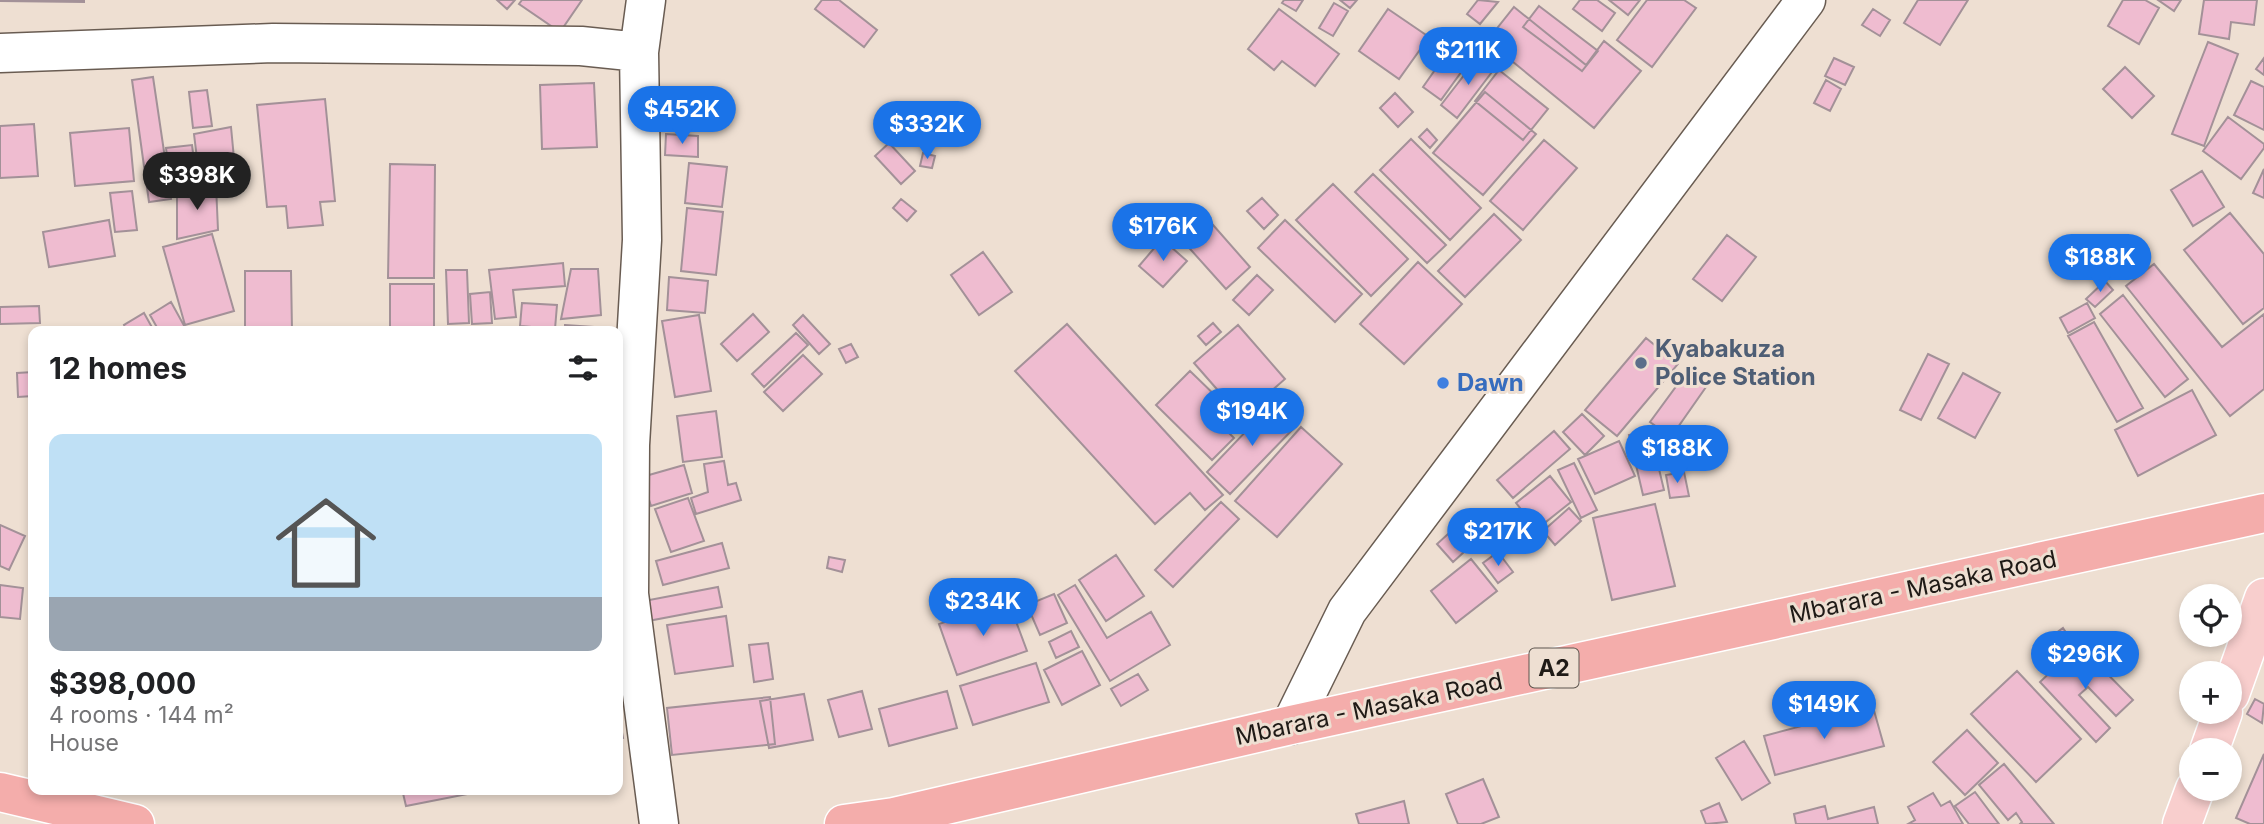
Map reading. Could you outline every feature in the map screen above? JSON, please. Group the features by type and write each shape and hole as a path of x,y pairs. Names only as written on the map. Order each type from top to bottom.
{"highway":[{"name":"Mbarara - Masaka Road","path":"844,824 894,817 1291,725 2264,513"},
{"path":"0,792 135,824"}],"main road":[{"path":"2242,661 2264,598"},
{"path":"2182,824 2191,801"}],"street":[{"path":"646,0 639,52 642,240 630,445 629,594 659,824"},
{"path":"1291,725 1347,611 1806,0"},
{"path":"0,53 272,43 581,46 639,52"}],"building":[{"path":"84,0 84,2 0,1"},
{"path":"497,0 515,0 507,9"},
{"path":"522,0 582,0 560,32 519,4"},
{"path":"822,0 839,0 877,30 864,47 815,9"},
{"path":"1284,0 1303,0 1296,11 1282,3"},
{"path":"1340,0 1357,0 1350,8"},
{"path":"1478,0 1498,2 1480,24 1467,14"},
{"path":"1580,0 1597,0 1615,13 1602,31 1573,9"},
{"path":"1609,0 1640,0 1628,15"},
{"path":"1647,0 1684,0 1696,8 1652,67 1617,40"},
{"path":"1918,0 1968,0 1940,45 1904,23"},
{"path":"2123,0 2145,0 2159,8 2139,44 2108,26"},
{"path":"2158,0 2181,0 2174,11"},
{"path":"2204,0 2257,0 2254,25 2231,22 2229,39 2199,34"},
{"path":"1334,3 1348,11 1333,36 1319,28"},
{"path":"1539,6 1598,51 1582,71 1523,27"},
{"path":"1514,7 1586,65 1604,41 1641,71 1594,128 1502,53 1494,63 1479,51"},
{"path":"1279,9 1339,54 1315,86 1282,61 1274,70 1248,49"},
{"path":"1388,9 1429,37 1399,79 1359,51"},
{"path":"1873,9 1890,20 1880,36 1862,25"},
{"path":"1461,33 1480,46 1441,100 1423,87"},
{"path":"2208,42 2238,54 2204,146 2172,134"},
{"path":"1479,56 1495,68 1457,118 1441,105"},
{"path":"1834,58 1854,67 1845,85 1825,76"},
{"path":"2264,58 2264,75 2256,69"},
{"path":"2125,67 2154,96 2132,118 2103,89"},
{"path":"1499,70 1548,109 1523,140 1475,101"},
{"path":"153,77 171,199 149,202 132,80"},
{"path":"1826,80 1841,89 1830,111 1814,103"},
{"path":"2251,81 2264,87 2264,130 2234,115"},
{"path":"594,83 597,147 542,149 540,85"},
{"path":"207,90 212,126 193,128 189,92"},
{"path":"1485,92 1536,134 1483,195 1433,153"},
{"path":"1395,93 1413,112 1398,127 1380,108"},
{"path":"325,99 335,201 320,202 323,225 288,228 286,206 267,207 257,105"},
{"path":"2228,117 2264,144 2264,148 2241,179 2203,151"},
{"path":"34,124 38,176 0,178 0,126"},
{"path":"231,127 235,169 199,175 194,134"},
{"path":"129,128 134,181 75,186 70,133"},
{"path":"1427,129 1437,140 1430,148 1419,137"},
{"path":"666,134 698,136 698,157 665,155"},
{"path":"1411,139 1481,208 1450,240 1380,170"},
{"path":"1544,140 1577,168 1523,230 1490,201"},
{"path":"889,143 915,171 901,184 875,156"},
{"path":"192,145 197,184 171,187 166,148"},
{"path":"923,153 935,156 932,168 920,166"},
{"path":"689,163 727,167 722,207 685,203"},
{"path":"390,164 435,165 434,278 388,278"},
{"path":"2264,169 2264,198 2253,193"},
{"path":"2202,171 2224,207 2193,226 2171,190"},
{"path":"1373,174 1446,245 1427,263 1355,192"},
{"path":"1333,184 1408,259 1371,296 1296,220"},
{"path":"216,185 218,230 177,239 177,194"},
{"path":"132,191 137,230 115,232 110,193"},
{"path":"1262,198 1278,215 1264,229 1247,211"},
{"path":"901,199 916,211 907,221 893,208"},
{"path":"687,208 723,212 716,275 681,271"},
{"path":"1199,209 1250,267 1226,289 1174,231"},
{"path":"2230,213 2264,254 2264,308 2243,324 2184,250"},
{"path":"1494,214 1521,240 1465,297 1438,271"},
{"path":"109,220 115,256 49,267 43,232"},
{"path":"1285,220 1362,294 1335,322 1258,248"},
{"path":"212,234 234,311 185,325 163,247"},
{"path":"1727,235 1756,257 1722,301 1693,279"},
{"path":"1162,239 1187,261 1163,287 1139,266"},
{"path":"983,252 1012,292 979,315 951,275"},
{"path":"1418,262 1462,304 1404,364 1360,324"},
{"path":"563,263 565,286 513,290 516,317 495,319 489,270"},
{"path":"2154,264 2222,347 2264,314 2264,389 2230,416 2126,286"},
{"path":"571,269 598,269 601,315 561,319"},
{"path":"446,270 467,270 469,323 448,324"},
{"path":"245,271 291,271 292,326 245,326"},
{"path":"1257,275 1273,290 1249,315 1233,300"},
{"path":"669,277 708,281 705,313 667,310"},
{"path":"2105,281 2113,290 2095,307 2086,299"},
{"path":"390,284 434,284 434,326 390,326"},
{"path":"490,292 492,323 472,324 470,294"},
{"path":"2123,295 2188,379 2165,397 2100,314"},
{"path":"171,302 184,326 156,326 150,315"},
{"path":"522,303 557,305 555,326 520,326"},
{"path":"2087,303 2095,318 2068,333 2060,318"},
{"path":"39,306 40,323 0,324 0,307"},
{"path":"144,313 151,326 124,326"},
{"path":"753,314 769,332 737,361 721,344"},
{"path":"699,315 711,391 675,397 662,321"},
{"path":"803,315 830,344 819,354 793,325"},
{"path":"2094,322 2143,408 2117,422 2068,336"},
{"path":"1213,323 1221,332 1206,345 1198,336"},
{"path":"1067,324 1223,495 1205,510 1190,493 1155,524 1015,371"},
{"path":"1238,325 1285,379 1231,426 1218,412 1229,403 1194,363"},
{"path":"796,333 808,345 764,387 752,374"},
{"path":"1646,338 1678,364 1617,436 1585,410"},
{"path":"851,344 858,357 846,363 839,349"},
{"path":"1928,354 1949,364 1921,420 1900,410"},
{"path":"803,355 822,374 783,411 764,392"},
{"path":"1190,371 1223,403 1211,415 1234,438 1212,460 1156,405"},
{"path":"28,372 28,396 18,397 17,373"},
{"path":"1686,373 1706,387 1671,437 1650,422"},
{"path":"1963,373 2000,393 1975,438 1938,418"},
{"path":"2192,390 2216,435 2138,476 2115,430"},
{"path":"1274,402 1297,425 1230,494 1207,472"},
{"path":"716,411 722,457 683,462 677,416"},
{"path":"1582,414 1604,436 1585,455 1563,432"},
{"path":"1301,427 1342,464 1277,537 1235,501"},
{"path":"1554,431 1570,449 1513,498 1497,480"},
{"path":"1650,431 1664,490 1643,495 1629,435"},
{"path":"1680,437 1689,458 1669,468 1658,447"},
{"path":"1619,441 1635,476 1595,494 1578,459"},
{"path":"724,461 728,485 736,483 741,500 696,514 691,498 708,492 704,464"},
{"path":"1574,463 1597,510 1581,518 1558,470"},
{"path":"684,465 692,493 651,506 642,477"},
{"path":"1684,472 1689,496 1670,498 1666,475"},
{"path":"1550,476 1571,502 1537,529 1516,503"},
{"path":"688,498 704,541 671,552 655,509"},
{"path":"1221,502 1239,519 1173,587 1155,570"},
{"path":"1655,504 1675,586 1612,600 1593,518"},
{"path":"1569,508 1581,521 1555,545 1543,531"},
{"path":"1470,514 1486,532 1453,562 1437,544"},
{"path":"0,525 25,536 9,570 0,566"},
{"path":"722,543 729,568 663,585 656,561"},
{"path":"1498,552 1513,572 1498,583 1483,563"},
{"path":"1116,555 1144,596 1106,621 1079,580"},
{"path":"829,557 845,560 842,572 827,568"},
{"path":"1471,559 1497,591 1456,623 1431,591"},
{"path":"0,585 23,588 20,619 0,617"},
{"path":"1075,585 1107,638 1151,612 1170,645 1110,681 1058,595"},
{"path":"718,587 722,607 648,621 644,601"},
{"path":"1054,594 1067,623 1040,635 1027,605"},
{"path":"1008,600 1027,651 957,675 939,624"},
{"path":"726,616 733,666 675,674 667,625"},
{"path":"2063,628 2073,643 2059,653 2048,639"},
{"path":"1071,631 1079,647 1056,658 1049,642"},
{"path":"768,643 773,679 754,682 749,645"},
{"path":"2079,645 2133,700 2116,716 2088,687 2079,695 2110,728 2096,742 2040,682"},
{"path":"1082,651 1100,685 1062,705 1044,670"},
{"path":"1036,663 1049,702 973,725 960,686"},
{"path":"2017,671 2081,739 2036,782 1971,714"},
{"path":"1138,674 1148,690 1121,706 1111,689"},
{"path":"862,691 872,729 839,737 828,700"},
{"path":"947,691 957,728 889,746 879,709"},
{"path":"804,694 813,740 769,748 760,701"},
{"path":"770,697 775,744 672,755 667,708"},
{"path":"2255,699 2264,704 2262,723 2247,714"},
{"path":"1873,707 1884,746 1775,775 1764,736"},
{"path":"1967,730 1998,763 1965,795 1933,762"},
{"path":"1744,741 1770,783 1742,800 1716,758"},
{"path":"2264,754 2264,824 2250,824 2236,818"},
{"path":"2004,764 2054,824 2020,824 2022,822 2016,813 2008,820 1979,785"},
{"path":"1483,779 1499,817 1481,824 1458,824 1446,794"},
{"path":"1975,792 1999,824 1969,824 1955,806"},
{"path":"1933,793 1941,806 1950,801 1963,824 1908,824 1915,820 1908,807"},
{"path":"403,795 462,795 406,806"},
{"path":"1404,801 1409,824 1359,824 1356,814"},
{"path":"1719,803 1727,822 1706,824 1701,811"},
{"path":"1825,806 1828,819 1874,807 1878,824 1796,824 1794,814"}],"place":[{"name":"Kyabakuza Police Station","path":"1641,363"},
{"name":"Dawn","path":"1443,383"}]}
